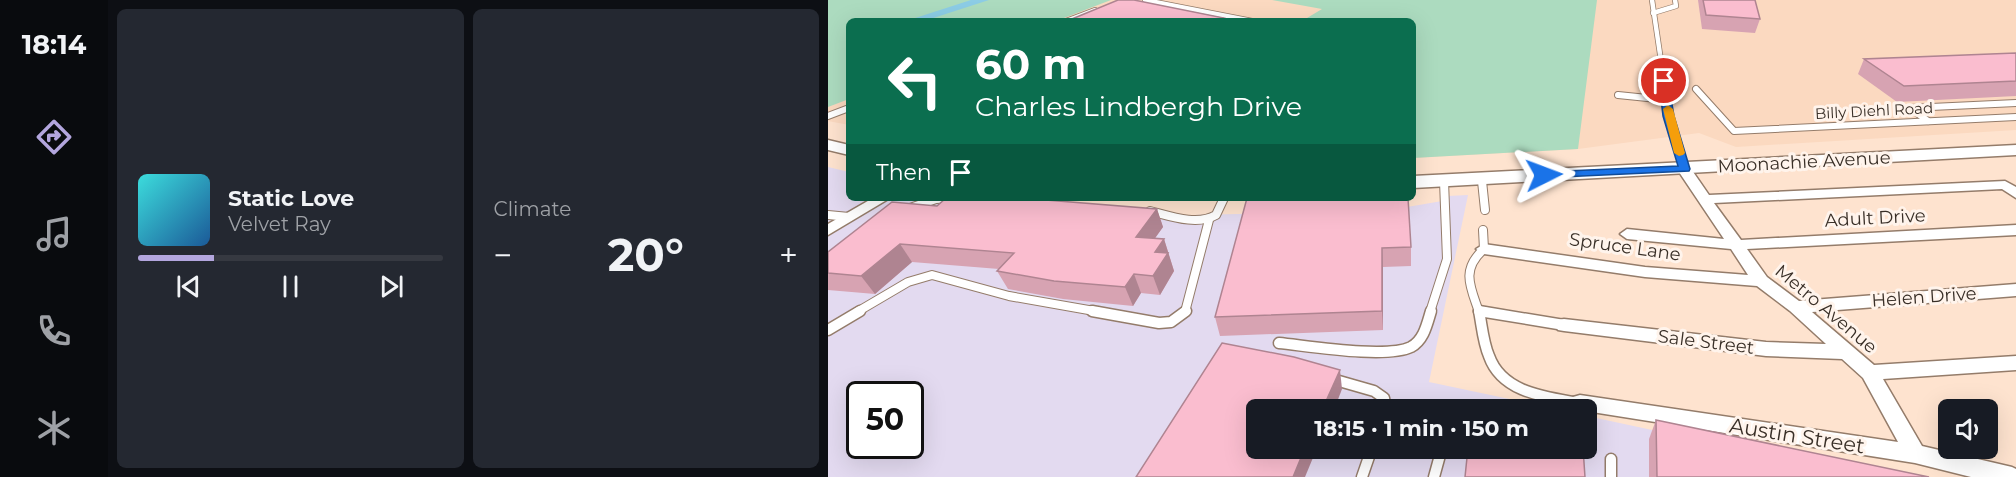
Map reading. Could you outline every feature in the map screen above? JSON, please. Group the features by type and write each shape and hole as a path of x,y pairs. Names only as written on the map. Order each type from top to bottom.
{"main road":[{"path":"828,145 846,149"},
{"name":"Moonachie Avenue","path":"1416,182 2016,150"}],"street":[{"name":"Metro Avenue","path":"1684,169 1707,199 1761,281 1797,307 1870,373 1915,454"},
{"name":"Adult Drive","path":"1707,199 2005,185 2016,194"},
{"path":"828,231 878,201"},
{"name":"Adult Drive","path":"1628,234 1737,245 2016,230"},
{"name":"Spruce Lane","path":"1484,249 1645,272 1761,281"},
{"name":"Helen Drive","path":"1797,307 2016,290"},
{"name":"Sale Street","path":"1564,325 1766,349 1849,352"},
{"path":"1870,373 2016,363"},
{"name":"Austin Street","path":"1597,407 1915,454 2012,477"}],"lane":[{"path":"1144,0 1237,18"},
{"path":"1652,0 1669,116 1684,169"},
{"path":"1653,13 1676,6 1675,0"},
{"path":"1074,18 1102,7"},
{"name":"Billy Diehl Road","path":"1696,89 1734,131 2016,117"},
{"path":"1618,95 1667,100"},
{"path":"1928,121 1910,108 2016,103"},
{"path":"828,116 846,109"},
{"path":"1482,178 1485,210"},
{"path":"1279,343 1379,352 1410,347 1423,336 1447,259 1444,180"},
{"path":"905,211 928,201"},
{"path":"828,330 908,282 932,275 1009,296 1159,323 1171,322 1186,312 1209,220 1217,214 1223,201"},
{"path":"1140,209 1185,219 1209,220"},
{"path":"828,214 851,217"},
{"path":"1483,230 1484,249 1476,255 1473,262 1469,290 1479,311 1486,351 1495,370 1508,383 1533,394 1556,399"},
{"path":"1479,311 1564,325"},
{"path":"1318,375 1374,390 1384,399"},
{"path":"1362,477 1368,459"},
{"path":"1434,477 1439,459"},
{"path":"1611,459 1611,477"}],"shaded area":[{"path":"828,0 2016,0 2016,130 1736,147 1699,133 1578,149 1416,158 1416,18 846,18 846,124 828,121"},
{"path":"828,167 846,171 846,201 929,201 1136,229 1147,216 1384,211 1448,200 1448,196 1468,195 1429,382 1509,399 1246,399 1246,459 1597,459 1597,418 1871,477 828,477"}],"green space":[{"path":"828,0 1111,0 1064,18 846,18 846,100 828,107"},
{"path":"1272,0 1597,0 1578,149 1416,158 1416,18 1307,18 1322,9"}],"water":[{"path":"971,0 989,0 933,18 915,18"}],"building":[{"path":"1118,0 1134,0 1224,18 1074,18"},
{"path":"1703,0 1755,0 1760,19 1706,15"},
{"path":"2016,53 2016,81 1904,86 1864,59"},
{"path":"943,201 1058,201 1157,209 1136,237 1164,239 1155,252 1168,253 1153,276 1134,274 1125,287 1054,281 997,271 1014,253 900,244 861,276 828,273 828,252 892,202 937,206"},
{"path":"1246,201 1408,201 1411,247 1382,248 1382,311 1215,317"},
{"path":"1222,343 1294,357 1340,370 1327,399 1246,399 1246,459 1300,459 1293,477 1136,477"},
{"path":"1656,420 1929,477 1657,477"},
{"path":"1467,459 1584,459 1585,477 1465,477"}],"slow traffic":[{"path":"1668,109 1679,153"}],"route":[{"path":"1544,175 1684,169 1669,116 1664,81"}]}
